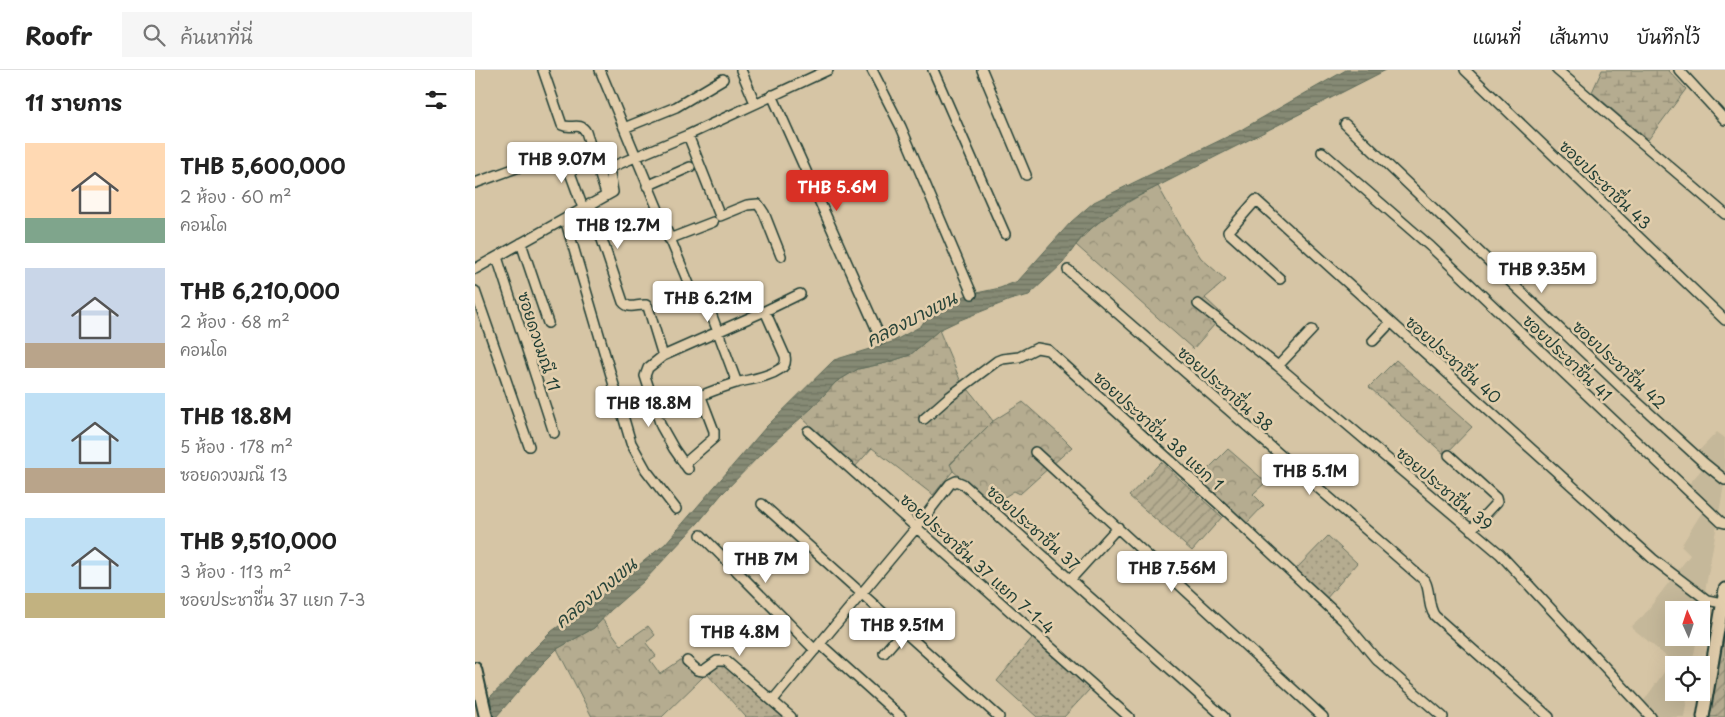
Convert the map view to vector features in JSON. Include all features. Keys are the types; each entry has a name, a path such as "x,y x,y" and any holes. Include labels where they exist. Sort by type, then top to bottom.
{"highway":[{"path":"475,669 486,717"}],"main road":[{"path":"1703,717 1725,588"}],"street":[{"path":"543,70 562,125 579,125 586,132 606,194"},
{"path":"601,70 669,239 694,295 708,308 737,383"},
{"path":"741,70 755,103"},
{"path":"475,269 606,194 613,192 609,168 688,135 828,70"},
{"path":"872,70 901,127 972,294"},
{"path":"933,70 1005,234"},
{"path":"982,70 1026,175"},
{"name":"ซอยประชาชื่น 43","path":"1465,70 1725,320"},
{"path":"1557,70 1725,214"},
{"path":"1679,70 1725,120"},
{"path":"624,128 676,107 723,79"},
{"path":"773,95 881,339"},
{"name":"ซอยประชาชื่น 42","path":"1345,124 1623,389 1725,480"},
{"path":"688,135 720,216 747,205 757,204 764,212 781,256"},
{"path":"562,151 587,206 623,302 626,306 630,307 642,304 648,307 663,356"},
{"name":"ซอยประชาชื่น 41","path":"1322,152 1431,247 1721,522 1725,523"},
{"path":"475,183 529,162"},
{"path":"647,186 691,167"},
{"name":"ซอยประชาชื่น 40","path":"1280,278 1228,232 1256,200 1653,560 1707,600 1723,603"},
{"path":"565,219 631,443 646,470 676,509"},
{"path":"669,239 713,222"},
{"path":"521,243 547,323"},
{"name":"ซอยดวงมณี 11","path":"497,257 554,433"},
{"name":"ซอยประชาชื่น 38","path":"1068,270 1425,581 1431,608 1435,616 1549,717"},
{"path":"475,290 529,446"},
{"path":"701,397 714,431 714,438 686,466 666,437 656,414 645,376 646,372 652,363 663,356 799,294"},
{"name":"ซอยประชาชื่น 39","path":"1198,304 1278,366 1500,554 1651,717"},
{"path":"656,414 737,383 756,379 784,366 785,356 765,311"},
{"path":"1373,341 1391,322"},
{"path":"1278,366 1311,330"},
{"name":"ซอยประชาชื่น 38 แยก 1","path":"924,419 949,397 997,361 1019,357 1037,348 1048,350 1222,507 1345,622 1376,659 1443,717"},
{"name":"ซอยประชาชื่น 37 แยก 7-1-4","path":"808,431 1129,717"},
{"path":"1035,452 1323,717"},
{"path":"1449,455 1496,498 1497,502 1494,507 1471,530"},
{"name":"ซอยประชาชื่น 37","path":"916,528 950,484 956,481 963,484 1224,717"},
{"path":"762,504 999,717"},
{"path":"1070,580 1118,527"},
{"path":"773,700 916,528"},
{"path":"701,535 818,647 901,717"},
{"path":"884,653 903,631"},
{"path":"687,661 697,670 703,672 717,661 726,660 791,717"}],"shaded area":[{"path":"1346,70 1386,70 1121,205 1084,234 1063,263 1029,295 1010,300 939,330 910,355 858,369 836,382 812,408 765,450 721,495 698,523 643,582 594,628 557,649 494,717 490,697 509,679 526,657 552,631 602,595 665,544 766,427 834,360 892,342 921,326 931,311 967,295 1000,288 1018,281 1071,222 1094,202 1239,131"},
{"path":"1717,432 1725,438 1725,479 1703,601 1665,601 1665,646 1696,646 1694,656 1666,656 1631,627 1643,616 1690,555 1681,546 1702,512 1688,485 1702,469 1693,457"},
{"path":"1665,671 1665,701 1687,701 1684,717 1650,717 1640,706"}],"green space":[{"path":"1602,70 1668,70 1686,89 1648,140 1592,92"},
{"path":"1158,186 1201,258 1226,280 1205,298 1223,315 1193,349 1076,245 1084,235 1104,218"},
{"path":"939,330 961,382 919,416 925,424 954,398 969,390 993,421 950,464 953,471 933,495 872,448 855,467 801,417 836,382 858,369 910,355"},
{"path":"1396,360 1472,427 1445,455 1369,387"},
{"path":"1023,402 1072,447 1020,494 1014,491 992,505 953,471 950,465 993,421"},
{"path":"1228,449 1266,482 1253,494 1264,505 1246,524 1197,480"},
{"path":"1161,462 1222,517 1192,551 1129,496"},
{"path":"1328,536 1357,563 1326,599 1295,570"},
{"path":"602,619 621,645 648,626 655,635 646,643 656,656 650,660 660,674 682,659 703,677 662,717 592,717 557,649 594,628"},
{"path":"1725,632 1725,717 1710,717"},
{"path":"1032,638 1090,689 1064,717 1037,717 997,681"},
{"path":"722,663 782,717 746,717 707,674"}],"water label":[{"name":"คลองบางเขน","path":"911,318"},
{"name":"คลองบางเขน","path":"595,592"}]}
